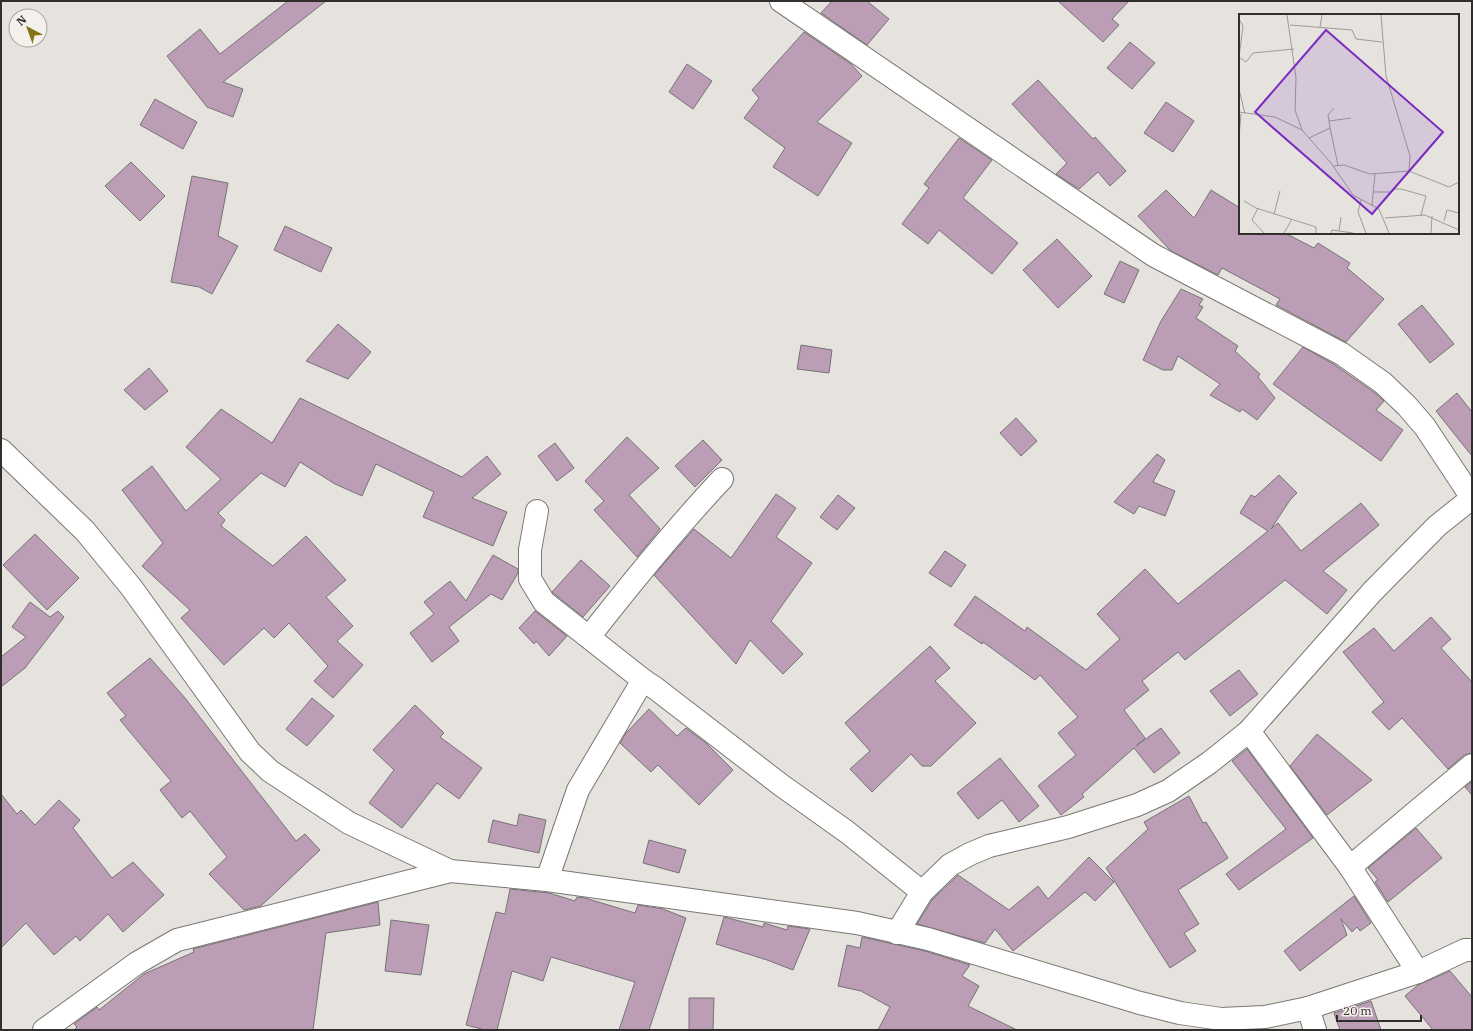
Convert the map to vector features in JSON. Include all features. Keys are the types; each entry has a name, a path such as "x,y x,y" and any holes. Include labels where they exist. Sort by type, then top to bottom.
{"street":[{"path":"782,1 1153,255 1342,354 1383,383 1407,406 1425,427 1472,498 1438,526 1372,592 1249,731 1209,763 1168,791 1136,805 1068,828 989,846 970,854 950,865 922,892 897,933"},
{"path":"1,450 85,531 130,587 250,752 270,771 349,823 450,871"},
{"path":"589,637 689,513 722,479"},
{"path":"537,511 530,550 530,579 544,602 643,680 781,785 847,832 922,892"},
{"path":"547,880 578,790 643,680"},
{"path":"1249,731 1350,867 1418,972"},
{"path":"1350,867 1472,765"},
{"path":"44,1030 136,963 177,940 450,871 547,880 857,923 928,939 1140,1003 1221,1019 1265,1017 1308,1008 1418,972 1465,950 1472,950"},
{"path":"1308,1008 1315,1030"}],"building":[{"path":"288,1 326,1 223,82 243,89 233,117 207,107 167,56 200,29 220,54"},
{"path":"832,1 867,1 889,19 867,45 821,13"},
{"path":"1058,1 1129,1 1112,19 1119,25 1103,42"},
{"path":"804,32 851,64 862,76 817,122 852,143 818,196 773,167 785,148 744,118 759,98 752,90"},
{"path":"1130,42 1155,63 1132,89 1107,68"},
{"path":"687,64 712,81 693,109 669,92"},
{"path":"1038,80 1093,139 1095,137 1126,171 1110,186 1098,172 1079,189 1056,174 1067,163 1012,104"},
{"path":"155,99 197,122 183,149 140,125"},
{"path":"1166,102 1194,121 1173,152 1144,133"},
{"path":"959,138 992,160 963,198 1018,243 992,274 939,230 928,244 902,224 929,188 924,184"},
{"path":"131,162 165,196 140,221 105,186"},
{"path":"192,176 228,183 218,236 238,246 212,294 199,287 171,282"},
{"path":"1166,190 1194,218 1211,190 1239,207 1239,234 1287,234 1314,248 1318,243 1350,263 1347,268 1384,299 1346,342 1276,305 1280,299 1222,268 1218,275 1171,251 1138,216"},
{"path":"285,226 332,248 321,272 274,250"},
{"path":"1057,239 1092,276 1058,308 1023,270"},
{"path":"1120,261 1139,270 1124,303 1104,294"},
{"path":"1181,289 1203,299 1199,305 1203,307 1196,318 1238,346 1235,351 1260,374 1258,377 1275,398 1257,420 1242,409 1240,412 1210,395 1220,384 1178,356 1172,370 1163,370 1143,360 1161,321"},
{"path":"1422,305 1454,344 1430,363 1398,324"},
{"path":"338,324 371,352 348,379 306,361"},
{"path":"801,345 832,350 829,373 797,369"},
{"path":"1303,347 1335,365 1384,401 1376,410 1403,430 1381,461 1273,384"},
{"path":"149,368 168,391 145,410 124,390"},
{"path":"1457,393 1472,412 1472,456 1436,411"},
{"path":"300,398 462,477 487,456 501,474 472,498 507,512 493,546 423,517 434,492 376,464 362,496 335,484 300,462 285,487 261,473 218,513 225,520 221,526 273,566 306,536 346,580 326,597 353,626 337,641 363,665 333,698 314,681 328,666 289,623 274,638 264,628 224,665 181,618 190,610 142,566 163,543 122,490 152,466 186,511 221,479 186,447 221,409 272,443"},
{"path":"1016,418 1037,441 1021,456 1000,433"},
{"path":"627,437 659,468 629,495 660,529 637,557 594,510 604,501 585,481"},
{"path":"703,440 722,460 695,487 675,466"},
{"path":"555,443 574,468 557,481 538,456"},
{"path":"1157,454 1165,460 1153,482 1175,491 1165,516 1139,506 1134,514 1114,502"},
{"path":"1279,475 1297,493 1290,500 1271,529 1278,523 1301,551 1361,503 1379,525 1323,571 1347,590 1327,614 1285,580 1185,660 1178,652 1142,681 1149,690 1124,710 1145,738 1136,746 1161,728 1180,753 1154,773 1134,748 1082,794 1084,797 1061,815 1038,786 1076,755 1058,733 1078,717 1040,675 1035,680 983,642 982,644 954,625 975,596 1025,631 1027,627 1086,670 1120,639 1097,614 1145,569 1178,604 1268,531 1240,513 1251,495 1255,497"},
{"path":"776,494 796,508 776,537 812,563 771,621 803,654 783,674 750,640 736,664 654,575 694,529 731,558"},
{"path":"838,495 855,508 837,530 820,517"},
{"path":"35,534 79,578 47,610 3,565"},
{"path":"945,551 966,565 951,587 929,573"},
{"path":"493,555 518,569 518,573 502,600 491,594 449,627 459,641 432,662 410,633 434,614 424,602 450,581 466,601"},
{"path":"581,560 610,586 583,617 552,592"},
{"path":"30,602 50,617 58,611 64,617 25,668 1,687 1,657 26,637 12,627"},
{"path":"535,611 567,636 549,656 536,641 534,644 519,628"},
{"path":"1431,617 1451,639 1441,648 1472,682 1472,753 1464,755 1448,769 1402,718 1389,730 1372,712 1384,702 1343,652 1374,628 1394,651"},
{"path":"930,646 950,668 935,681 976,723 931,766 922,766 911,754 872,792 850,769 870,751 845,723"},
{"path":"150,658 185,698 296,841 305,834 320,850 261,906 244,910 209,874 227,857 190,811 182,818 160,790 171,781 120,720 126,716 107,693"},
{"path":"1239,670 1258,694 1230,716 1210,691"},
{"path":"312,698 334,716 307,746 286,729"},
{"path":"415,705 444,733 440,737 482,768 459,799 437,783 402,828 369,803 394,770 373,750"},
{"path":"649,709 677,736 686,728 706,743 733,770 699,805 658,765 651,772 620,743 626,733"},
{"path":"1317,734 1372,780 1327,815 1290,766"},
{"path":"1247,749 1313,838 1239,890 1226,874 1286,829 1232,761"},
{"path":"1000,758 1039,806 1019,822 1002,800 978,819 957,793"},
{"path":"1472,781 1472,795 1465,787"},
{"path":"1,794 17,814 21,810 35,825 59,800 80,820 73,828 112,878 133,862 164,895 123,932 108,914 80,941 76,936 54,955 26,923 1,948"},
{"path":"1189,796 1203,823 1206,822 1228,858 1178,890 1199,924 1184,933 1196,951 1170,968 1106,868 1148,829 1144,822"},
{"path":"519,814 546,820 539,853 488,842 493,820 517,826"},
{"path":"1416,828 1442,858 1388,902 1375,882 1378,880 1368,868"},
{"path":"649,840 686,850 679,873 643,863"},
{"path":"1089,857 1114,882 1095,901 1085,892 1013,951 995,929 985,943 917,924 932,900 958,875 1009,910 1038,886 1048,899"},
{"path":"510,889 549,893 575,901 577,897 585,898 635,913 638,905 663,909 686,918 649,1030 619,1030 635,982 551,957 543,981 512,971 497,1030 485,1030 466,1025 496,912 505,914"},
{"path":"1354,896 1371,923 1360,931 1357,927 1352,932 1341,919 1347,935 1300,971 1284,951"},
{"path":"378,902 380,925 326,933 313,1030 74,1030 77,1027 74,1024 97,1007 99,1010 144,974 194,952 193,949"},
{"path":"724,917 763,927 764,923 787,930 788,926 810,929 793,970 716,944"},
{"path":"391,920 429,925 421,975 385,971"},
{"path":"862,937 925,951 970,965 962,976 979,986 968,1006 1017,1030 878,1030 890,1007 861,991 838,986 847,945 860,948"},
{"path":"1450,971 1472,997 1472,1030 1433,1030 1405,996 1418,985"},
{"path":"689,998 714,998 713,1030 689,1030"},
{"path":"1371,1001 1381,1030 1340,1030 1334,1013"}]}
